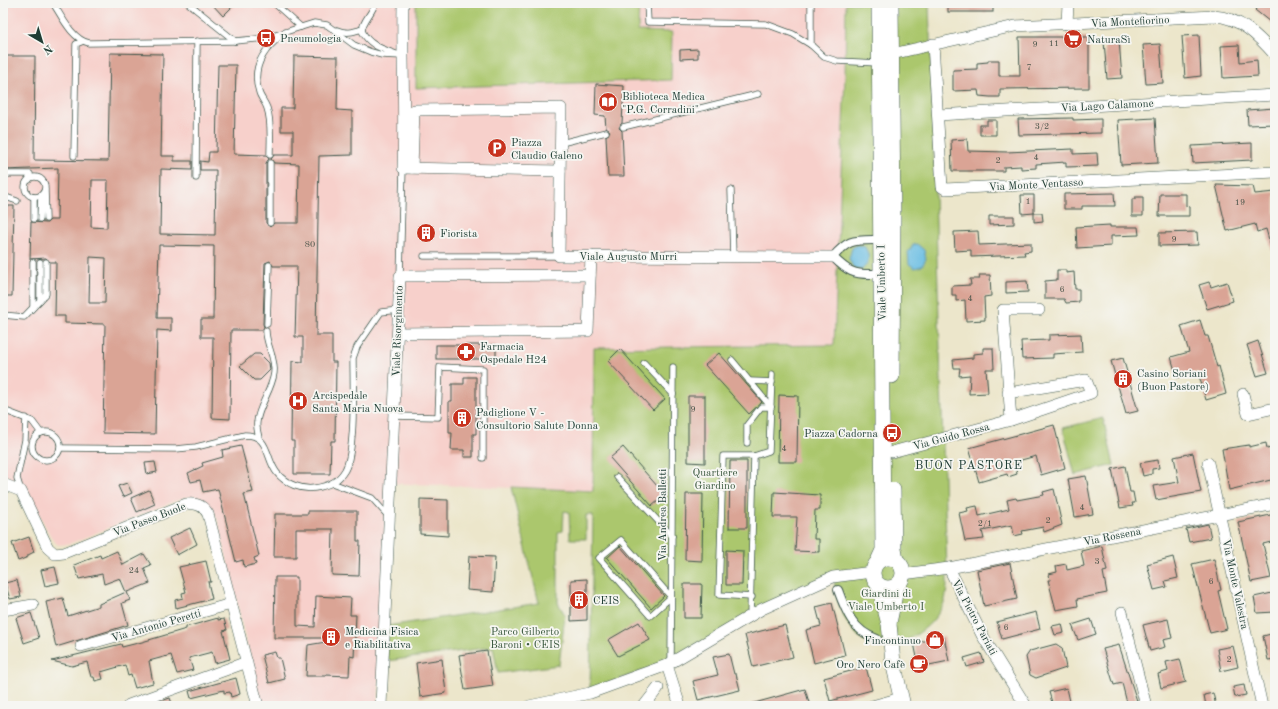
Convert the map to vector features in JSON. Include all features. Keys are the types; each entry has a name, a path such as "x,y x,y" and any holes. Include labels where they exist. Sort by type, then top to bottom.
{"main road":[{"name":"Viale Umberto I","path":"875,566 883,550 878,63 879,3"},
{"name":"Viale Umberto I","path":"891,3 892,452 894,549 896,560"},
{"path":"889,624 900,580 901,566 896,560 888,558 875,566 875,582 879,586 889,624 893,662 902,702"},
{"path":"879,586 889,589 900,580"}],"street":[{"name":"Viale Risorgimento","path":"403,3 402,56 409,117 408,168"},
{"path":"1067,24 1068,3"},
{"name":"Via Montefiorino","path":"892,54 1015,26 1223,16 1230,18 1243,26 1275,55"},
{"name":"Via Monte Ventasso","path":"933,44 942,187 945,189 1275,172"},
{"name":"Via Lago Calamone","path":"938,116 1275,95"},
{"path":"409,117 414,110 561,108 559,256"},
{"path":"408,168 560,171"},
{"path":"873,240 859,240 844,245 833,257 851,272 874,274"},
{"name":"Viale Augusto Murri","path":"559,256 833,257"},
{"path":"398,333 588,331 591,256"},
{"name":"Viale Augusto Murri","path":"400,276 590,275"},
{"name":"Viale Risorgimento","path":"381,706 400,276"},
{"path":"1010,420 1003,310 1039,310"},
{"name":"Via Guido Rossa","path":"892,452 1010,420 1091,393 1086,380 1008,393"},
{"path":"1243,394 1248,414 1275,408"},
{"name":"Via Monte Valestra","path":"1208,463 1262,706"},
{"path":"3,484 21,492"},
{"name":"Via Passo Buole","path":"21,492 48,548 56,554 64,553 186,504 201,506 208,514 258,706"},
{"name":"Via Rossena","path":"949,568 1275,504"},
{"path":"529,706 590,693 669,664 762,609 833,577 875,566"},
{"name":"Via Pietro Pariati","path":"900,580 949,568 982,636 1026,706"},
{"path":"838,590 848,617 866,635 877,638"},
{"name":"Via Antonio Peretti","path":"81,646 231,604"},
{"path":"3,610 33,605"},
{"path":"1122,612 1146,706"},
{"path":"129,705 247,662"},
{"path":"669,664 680,706"},
{"path":"644,706 658,688"},
{"path":"872,706 902,702"}],"lane":[{"path":"53,3 81,42"},
{"path":"188,3 235,41"},
{"path":"274,3 301,27"},
{"path":"351,42 349,39 354,32 362,29 373,12 375,3"},
{"path":"647,3 648,22 766,24 787,32 811,45 824,57 837,61 878,63"},
{"path":"811,3 811,45"},
{"path":"74,156 76,44 81,42 235,41 266,38 314,23 327,25 343,32 358,32 365,36 375,46 402,56"},
{"path":"327,25 356,46 382,55 402,56"},
{"path":"356,46 364,43 365,36 362,29"},
{"path":"270,155 268,109 259,92 255,76 260,58 273,42 286,32"},
{"path":"196,178 197,41"},
{"path":"622,127 758,94"},
{"path":"561,143 606,132"},
{"path":"270,163 270,222"},
{"name":"Viale Risorgimento","path":"400,276 408,168"},
{"path":"3,174 30,174 29,180 25,185 26,192 34,197 41,196"},
{"path":"29,180 35,178 41,179 45,188 40,219"},
{"path":"40,219 41,196 45,188"},
{"path":"731,190 733,256"},
{"path":"3,196 17,201"},
{"path":"34,197 40,219"},
{"name":"Viale Augusto Murri","path":"424,256 559,256"},
{"path":"33,262 33,307"},
{"path":"40,262 40,300"},
{"path":"3,315 24,317 46,294 46,262"},
{"path":"267,324 269,266"},
{"path":"60,448 176,449 245,435 253,435 259,438 266,447 271,464 286,481 296,486 308,489 332,483 346,470 351,448 353,358 357,347 381,312 398,310"},
{"path":"259,438 257,422 272,385 275,371 273,357 266,340 266,331"},
{"path":"732,360 771,407"},
{"path":"644,363 673,394"},
{"path":"394,416 438,417 440,367 484,369 483,458"},
{"name":"Via Andrea Balletti","path":"669,664 672,536 673,367"},
{"path":"752,597 719,595 723,456 754,456 769,451 772,374"},
{"path":"749,381 772,382"},
{"path":"747,443 746,425 761,407 771,407"},
{"path":"3,410 32,421 41,433"},
{"path":"21,492 17,478 25,440 26,418"},
{"path":"49,432 56,436 60,448 57,456 49,460 40,459 33,453 32,444 34,439 41,433 49,432"},
{"path":"750,616 752,597 754,456"},
{"path":"617,477 672,536"},
{"path":"332,483 372,498 389,517"},
{"path":"620,540 671,597 650,616 599,558 620,540"}],"shaded area":[{"name":"Arcispedale Santa Maria Nuova","path":"3,3 846,3 845,76 834,345 594,348 594,491 387,483 378,706 261,706 218,521 213,510 206,503 196,498 185,497 69,544 58,545 52,539 26,489 3,473"}],"green space":[{"path":"416,3 639,3 638,31 672,32 671,80 416,88"},
{"path":"846,3 929,3 947,571 947,589 945,598 942,607 936,616 919,633 908,640 885,646 873,645 863,640 856,634 845,619 836,593 833,575 667,662 590,690 593,515 586,515 586,539 570,539 569,512 564,511 563,531 558,532 558,603 565,615 559,665 498,673 493,647 387,661 388,626 539,603 511,487 593,491 594,348 834,345 845,76"},
{"path":"1103,418 1114,465 1075,475 1063,428"}],"water":[{"path":"917,244 924,250 926,259 922,266 915,268 909,264 908,252 913,245"},
{"path":"857,245 864,246 868,254 868,262 863,268 854,269 849,259 852,248"}],"building":[{"path":"211,3 236,3 223,16"},
{"path":"948,3 993,3 993,12 948,12"},
{"path":"1261,3 1271,3 1275,7 1275,26 1255,10"},
{"path":"1199,35 1201,76 1185,78 1182,36"},
{"path":"1019,37 1089,37 1089,88 1000,89 1000,97 979,96 978,90 953,91 953,70 977,69 977,63 988,62 988,60 999,60 999,76 1020,76"},
{"path":"1119,40 1122,78 1107,79 1104,41"},
{"path":"1160,44 1163,83 1146,84 1143,45"},
{"path":"1239,45 1240,62 1257,60 1258,76 1223,78 1221,46"},
{"path":"698,49 698,58 680,59 680,50"},
{"path":"110,53 163,54 161,156 174,156 174,161 192,161 192,170 161,169 160,234 215,235 216,170 200,170 200,161 208,162 209,152 216,152 218,65 236,65 234,154 266,155 269,159 266,163 266,223 270,227 274,223 298,223 299,164 274,163 271,159 274,155 293,155 293,131 281,131 281,108 293,108 294,56 338,57 337,110 352,111 352,155 319,156 316,335 332,335 332,362 336,362 335,441 331,441 330,474 294,474 294,441 291,441 292,361 303,362 303,337 295,337 297,266 273,266 270,261 265,263 264,327 262,330 231,330 230,419 212,418 213,337 201,337 201,319 213,319 214,246 159,245 157,318 171,318 171,331 157,330 155,434 103,433 105,324 65,323 65,316 55,316 56,262 50,262 46,258 30,259 31,222 47,223 50,220 57,220 58,168 3,170 3,56 35,56 34,160 108,161","holes":["92,180 108,180 107,228 91,227","90,257 106,258 105,303 89,303"]},
{"path":"596,84 624,86 622,123 619,128 622,131 624,176 608,176 606,136 610,131 606,128 605,116 595,115"},
{"path":"1275,108 1275,124 1248,125 1247,110"},
{"path":"1073,118 1073,120 1101,119 1101,133 1019,135 1018,119"},
{"path":"1155,118 1158,163 1121,165 1118,120"},
{"path":"987,120 996,120 996,135 980,135 980,125 987,125"},
{"path":"967,139 968,151 1007,152 1073,149 1073,154 1097,153 1098,166 1066,167 1066,162 1036,164 1036,168 1021,169 1021,166 1004,167 1004,171 952,171 951,140"},
{"path":"1252,143 1252,160 1193,163 1192,146"},
{"path":"1216,185 1253,186 1255,194 1275,192 1275,251 1272,251 1266,229 1257,232 1255,224 1227,231"},
{"path":"1114,193 1115,206 1082,206 1082,209 1064,209 1064,194"},
{"path":"1160,194 1186,194 1186,206 1189,207 1189,216 1159,216"},
{"path":"1021,195 1034,195 1034,213 1022,214"},
{"path":"1135,197 1143,197 1143,216 1132,216 1132,199 1135,199"},
{"path":"3,206 14,206 12,296 3,296"},
{"path":"1034,213 1042,213 1043,221 1034,222"},
{"path":"989,216 1014,216 1014,224 989,225"},
{"path":"1110,225 1110,227 1138,227 1139,235 1111,236 1111,246 1077,248 1076,227"},
{"path":"978,231 979,245 1031,243 1031,251 1024,252 1025,255 971,257 971,250 955,251 954,232"},
{"path":"1197,232 1198,245 1159,246 1159,233"},
{"path":"1057,270 1066,270 1066,273 1074,272 1075,289 1079,289 1079,302 1066,303 1064,299 1045,299 1045,281 1057,280"},
{"path":"979,275 990,275 991,296 984,297 985,320 966,321 965,300 956,301 956,295 952,295 952,286 971,285 970,279 980,279"},
{"path":"1027,281 1028,292 1006,293 1006,282"},
{"path":"1209,282 1211,287 1227,282 1233,301 1207,309 1199,285"},
{"path":"1200,320 1205,336 1208,336 1217,367 1219,366 1226,394 1206,400 1198,372 1177,378 1171,357 1189,352 1181,326"},
{"path":"1081,334 1082,352 1053,354 1053,358 1022,359 1021,341 1049,340 1049,335"},
{"path":"1258,341 1268,373 1257,376 1247,345"},
{"name":"Farmacia Ospedale H24","path":"436,345 496,345 496,359 436,359"},
{"path":"983,348 993,348 994,369 986,369 988,393 969,394 970,375 959,376 960,368 954,368 953,360 973,358 973,354 983,353"},
{"path":"620,349 665,399 653,410 608,361"},
{"path":"719,353 762,402 749,414 705,365"},
{"path":"254,354 260,354 269,363 270,370 260,380 254,380 240,366"},
{"name":"Casino Soriani (Buon Pastore)","path":"1123,358 1138,411 1126,414 1111,361"},
{"name":"Padiglione V - Consultorio Salute Donna","path":"464,377 476,377 476,434 473,434 473,457 464,457 464,450 451,450 452,433 449,433 449,401 452,401 452,384 464,384"},
{"path":"779,395 798,396 797,462 778,462"},
{"path":"688,396 705,396 705,463 688,462"},
{"path":"1054,425 1065,468 1041,475 1036,456 1014,462 1017,474 1008,477 1007,474 979,482 969,448"},
{"path":"1266,443 1267,449 1275,447 1275,479 1229,490 1222,449 1249,445 1249,447"},
{"path":"241,446 253,492 244,494 259,556 254,558 256,564 244,567 243,560 236,562 218,489 203,492 200,480 191,482 188,473 203,466 202,463 223,457 222,450"},
{"path":"623,447 665,495 652,506 610,458"},
{"path":"1193,453 1201,492 1156,500 1153,486 1179,482 1174,457"},
{"path":"1158,460 1159,468 1152,469 1152,474 1143,476 1140,463"},
{"path":"730,461 747,461 747,528 729,528"},
{"path":"155,462 157,472 147,474 145,463"},
{"path":"1125,466 1130,492 1133,492 1135,503 1132,503 1133,506 1120,508 1112,469"},
{"path":"1086,476 1093,514 1075,517 1068,479"},
{"path":"127,483 132,493 123,497 118,486"},
{"path":"1054,489 1062,525 1044,532 1043,527 1022,531 1023,534 1014,536 1012,525 982,531 984,539 965,541 959,513 968,511 967,508 977,506 979,516 1009,509 1007,500 1016,498 1017,500 1044,495 1043,492"},
{"path":"149,490 155,504 137,512 131,498"},
{"path":"774,492 820,495 820,510 815,510 814,539 819,539 819,552 795,551 797,517 773,517"},
{"path":"686,494 703,494 702,561 685,560"},
{"path":"420,499 448,500 448,536 420,534"},
{"path":"308,511 357,511 357,541 360,541 359,576 332,575 333,529 296,529 296,557 274,557 275,514 308,514"},
{"path":"1275,514 1275,541 1263,544 1271,578 1251,582 1238,522"},
{"path":"1208,524 1211,538 1189,542 1186,529"},
{"path":"190,528 197,544 177,555 169,538"},
{"path":"29,537 34,552 28,555 28,557 18,561 12,543"},
{"path":"620,546 664,596 651,608 607,558"},
{"path":"1102,546 1107,571 1103,572 1107,593 1077,599 1078,606 1056,610 1048,580 1050,580 1049,574 1057,572 1056,566 1066,564 1067,570 1084,566 1081,551"},
{"path":"726,550 743,551 742,585 726,585"},
{"path":"117,551 123,565 144,554 151,565 144,568 150,583 127,592 130,600 122,603 128,625 56,647 46,602 63,598 68,616 99,606 99,604 126,592 120,578 104,584 102,574 79,579 74,565 100,555 101,558"},
{"path":"469,556 495,557 493,592 467,590"},
{"path":"1173,557 1178,578 1165,581 1167,587 1154,590 1147,564"},
{"path":"1214,559 1221,590 1218,591 1227,629 1210,633 1192,564"},
{"path":"206,561 211,582 208,582 212,599 176,608 175,600 183,598 182,593 186,592 179,567"},
{"path":"1010,563 1017,599 984,606 977,570"},
{"path":"55,567 59,583 45,586 41,570"},
{"path":"275,577 297,577 297,626 315,627 316,596 351,598 350,615 356,615 354,657 350,656 349,676 306,676 308,645 326,642 325,638 274,638"},
{"name":"CEIS","path":"587,579 587,620 571,621 571,580"},
{"path":"17,580 21,597 10,599 5,583"},
{"path":"684,584 702,584 701,618 684,618"},
{"path":"1272,593 1275,612 1257,613 1254,597"},
{"path":"832,603 845,655 814,663 806,630 821,626 816,607"},
{"path":"1036,612 1040,629 1002,639 997,622"},
{"path":"31,613 39,638 24,643 16,618"},
{"path":"218,618 218,620 224,619 227,630 223,631 230,659 215,663 212,652 189,658 193,670 177,674 171,655 149,661 153,683 135,688 131,675 128,676 125,665 101,672 103,679 95,681 94,677 91,677 87,662 72,666 52,661 121,644 122,647 142,642"},
{"path":"1091,619 1096,634 1078,640 1072,625"},
{"path":"1168,619 1172,638 1163,640 1165,647 1150,651 1143,625"},
{"path":"639,622 650,640 618,656 608,640"},
{"path":"1062,624 1064,633 1055,635 1052,626"},
{"path":"785,625 793,657 753,667 745,635"},
{"path":"1275,633 1275,659 1268,660 1263,636"},
{"path":"944,637 949,661 919,667 914,643"},
{"path":"1056,644 1062,648 1066,668 1036,678 1030,675 1026,657 1030,651"},
{"path":"1119,645 1137,701 1127,703 1122,683 1114,685 1103,649"},
{"path":"1233,646 1238,667 1221,671 1217,649"},
{"path":"487,651 493,686 465,690 459,655"},
{"path":"275,652 277,658 280,658 285,679 269,683 262,655"},
{"path":"981,653 984,662 967,667 964,658"},
{"path":"729,654 740,690 698,700 693,681 718,675 713,657"},
{"path":"442,659 446,693 420,697 416,663"},
{"path":"1180,659 1186,682 1161,688 1158,674 1168,671 1166,662"},
{"path":"866,667 872,690 830,701 824,678"},
{"path":"236,678 240,694 231,697 230,692 224,693 224,690 191,698 189,691"},
{"path":"1244,685 1246,695 1235,697 1233,687"},
{"path":"1067,688 1071,706 1053,706 1049,692"},
{"path":"805,689 810,706 752,706 751,704"},
{"path":"1213,693 1216,706 1206,706 1204,695"},
{"path":"170,698 173,706 147,706"}],"place":[{"name":"Pneumologia","path":"266,38"},
{"name":"NaturaSì","path":"1073,39"},
{"name":"Biblioteca Medica \"P.G. Corradini\"","path":"608,102"},
{"name":"Piazza Claudio Galeno","path":"497,148"},
{"name":"Fiorista","path":"426,233"},
{"name":"Farmacia Ospedale H24","path":"466,352"},
{"name":"Casino Soriani (Buon Pastore)","path":"1123,379"},
{"name":"Arcispedale Santa Maria Nuova","path":"298,401"},
{"name":"Padiglione V - Consultorio Salute Donna","path":"462,418"},
{"name":"Piazza Cadorna","path":"892,433"},
{"name":"CEIS","path":"579,600"},
{"name":"Medicina Fisica e Riabilitativa","path":"331,637"},
{"name":"Fincontinuo","path":"935,640"},
{"name":"Oro Nero Cafè","path":"919,664"}],"district":[{"name":"BUON PASTORE","path":"969,465"}],"park label":[{"name":"Quartiere Giardino","path":"715,478"},
{"name":"Giardini di Viale Umberto I","path":"886,599"},
{"name":"Parco Gilberto Baroni • CEIS","path":"525,637"}]}
